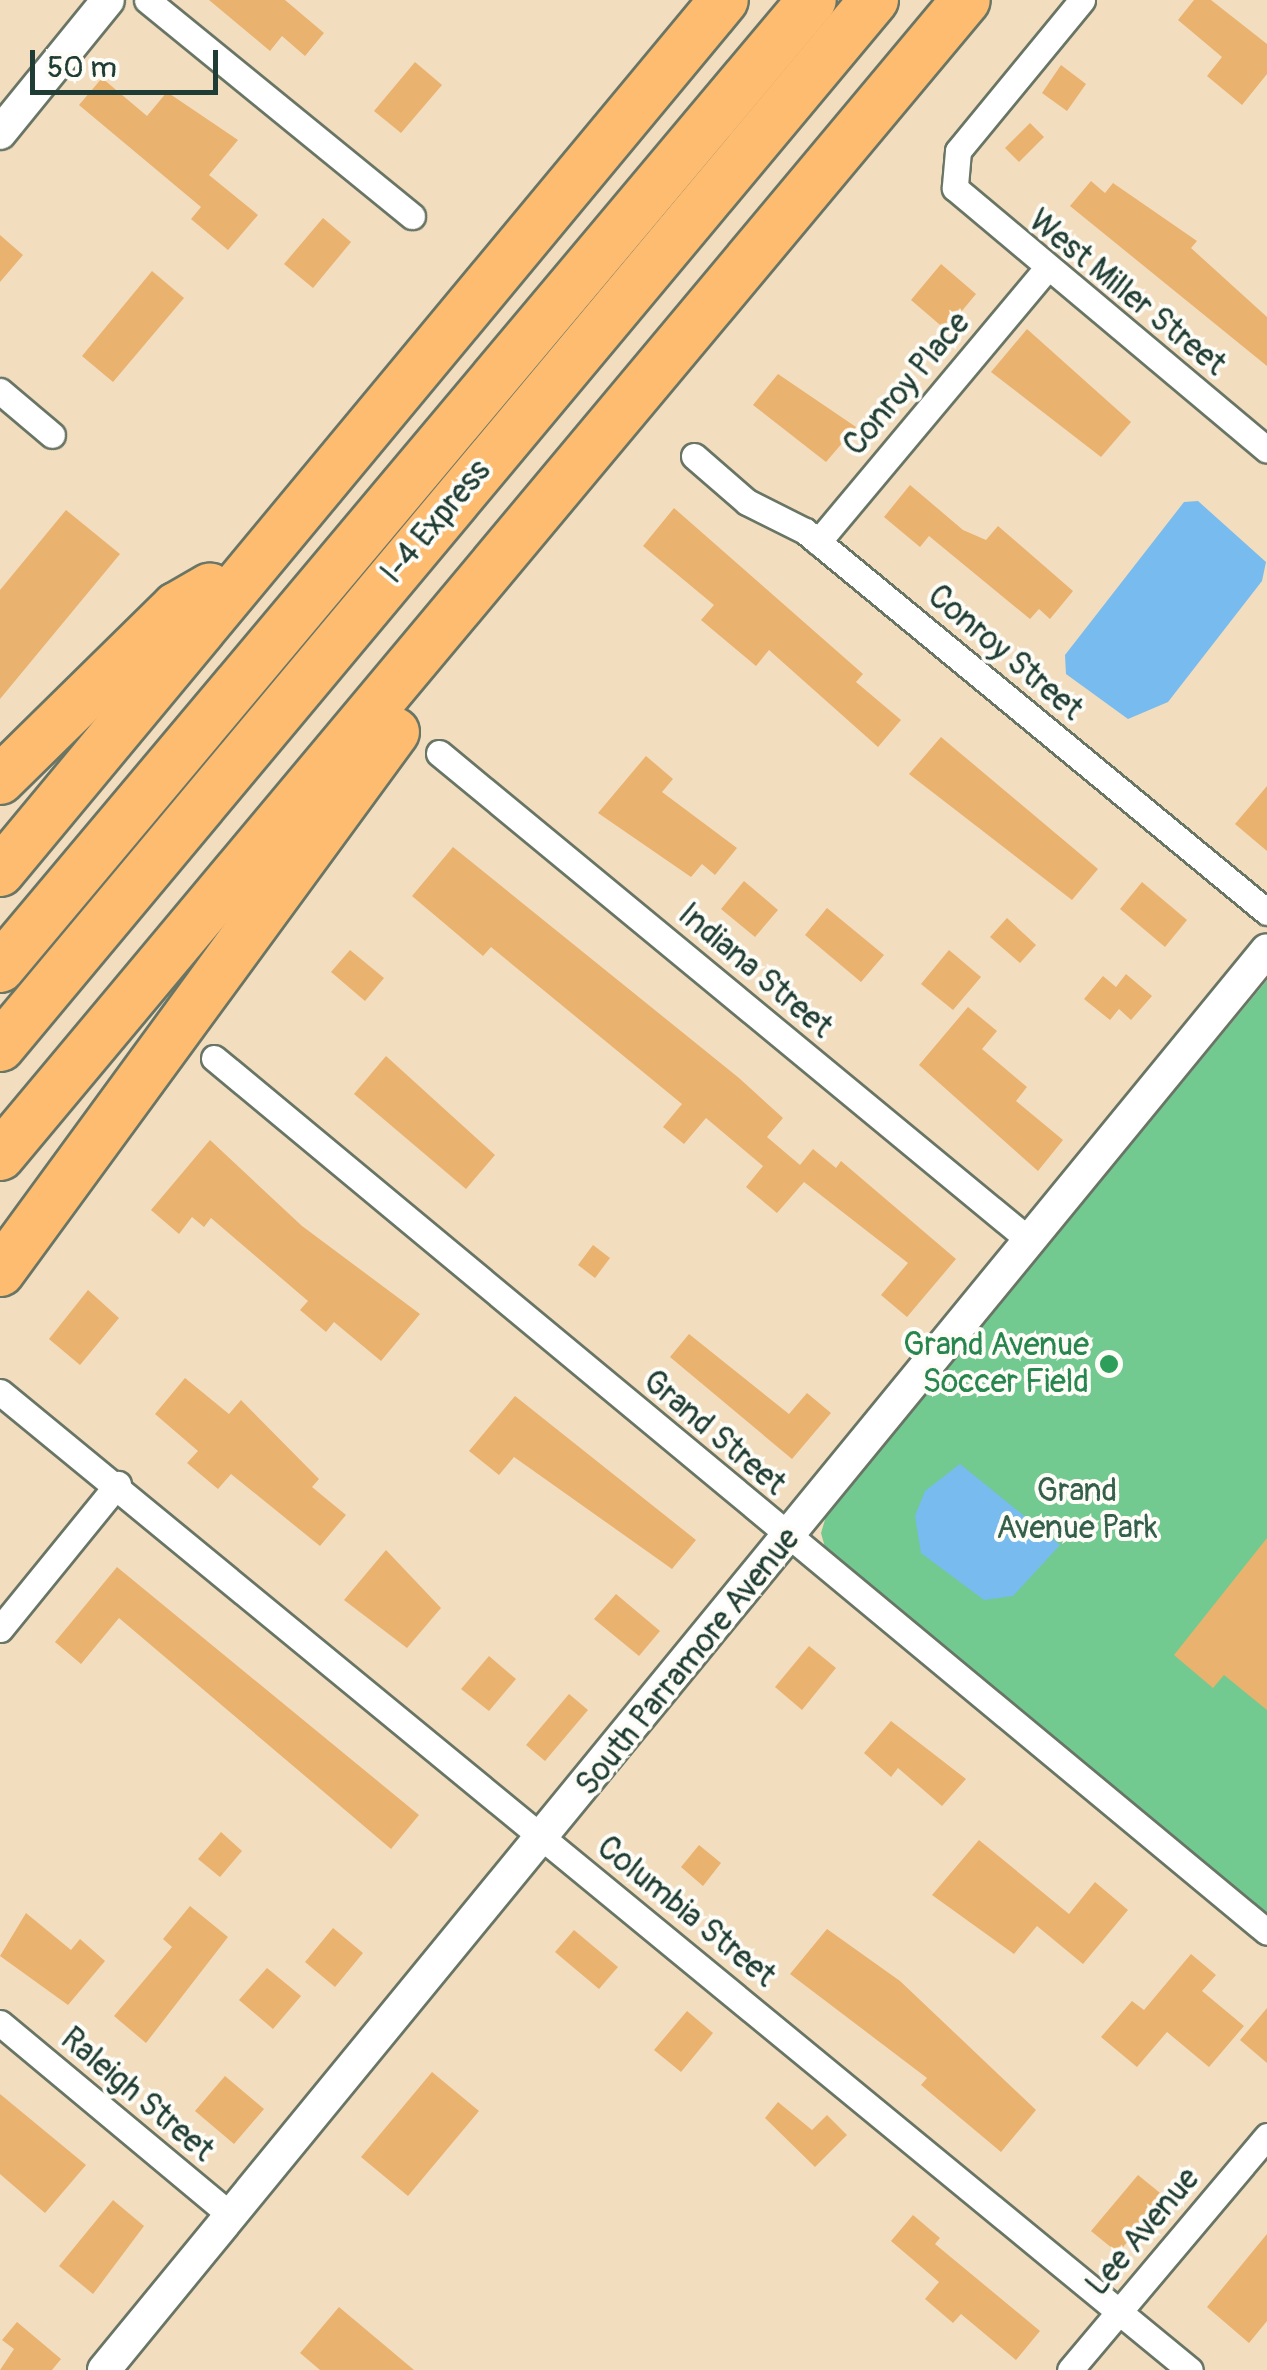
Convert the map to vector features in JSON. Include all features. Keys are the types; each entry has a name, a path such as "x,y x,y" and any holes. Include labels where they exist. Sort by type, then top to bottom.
{"highway":[{"path":"0,872 252,562 724,0"},
{"name":"I-4 Express","path":"0,968 105,834 812,0"},
{"name":"I-4 Express","path":"0,1047 874,0"},
{"path":"0,1156 715,306 966,0"},
{"path":"0,1272 715,306"},
{"path":"0,780 176,607 252,562"},
{"path":"0,940 105,834"}],"street":[{"path":"0,134 108,0"},
{"path":"147,0 412,216"},
{"name":"West Miller Street","path":"1082,0 958,151 953,180 967,204 1267,450"},
{"name":"Conroy Place","path":"818,542 1046,268"},
{"path":"0,391 52,436"},
{"name":"Conroy Street","path":"694,456 747,502 818,542 1267,912"},
{"name":"Indiana Street","path":"438,753 1029,1240"},
{"name":"South Parramore Avenue","path":"104,2370 544,1838 1267,950"},
{"name":"Grand Street","path":"214,1058 1267,1932"},
{"name":"Columbia Street","path":"0,1392 118,1484 1190,2370"},
{"path":"0,1629 118,1484"},
{"name":"Raleigh Street","path":"0,2023 232,2216"},
{"name":"Lee Avenue","path":"1070,2370 1267,2136"}],"green space":[{"name":"Grand Avenue Park","path":"1267,980 1267,1916 826,1551 821,1533 827,1513"}],"water":[{"path":"1198,501 1266,562 1262,581 1168,702 1128,719 1066,674 1065,655 1184,502"},
{"path":"960,1464 1060,1545 1013,1596 984,1600 921,1553 915,1516 925,1491"}],"building":[{"path":"209,0 285,0 324,33 305,56 282,36 270,51"},
{"path":"1194,0 1211,0 1267,44 1267,74 1242,105 1207,76 1222,57 1178,20"},
{"path":"415,62 442,85 401,133 374,111"},
{"path":"1061,65 1086,84 1067,111 1042,93"},
{"path":"102,78 147,116 167,92 238,140 209,175 258,215 228,250 191,219 201,207 79,105"},
{"path":"1030,123 1044,137 1019,162 1005,148"},
{"path":"1091,181 1105,193 1113,183 1197,241 1191,248 1267,317 1267,366 1070,206"},
{"path":"323,218 351,242 313,288 284,264"},
{"path":"0,235 23,255 0,282"},
{"path":"941,264 976,294 946,330 911,300"},
{"path":"152,271 184,298 113,382 82,356"},
{"path":"1027,329 1131,422 1101,457 991,372"},
{"path":"778,374 856,427 826,462 753,405"},
{"path":"910,485 963,530 986,540 998,526 1073,591 1050,619 1039,609 1030,619 929,536 920,547 884,517"},
{"path":"674,508 863,674 856,682 901,720 878,747 769,650 756,666 701,620 714,605 643,546"},
{"path":"66,510 120,554 0,699 0,590"},
{"path":"941,737 1098,869 1072,900 909,774"},
{"path":"646,756 673,779 662,792 737,848 715,875 702,864 691,877 598,813"},
{"path":"1267,786 1267,851 1235,824"},
{"path":"453,847 783,1118 767,1137 800,1165 813,1149 836,1168 841,1161 956,1259 907,1317 881,1295 908,1263 804,1182 777,1213 746,1187 763,1166 706,1118 684,1144 663,1127 682,1104 491,947 483,956 412,896"},
{"path":"744,881 778,910 755,937 721,909"},
{"path":"1142,882 1187,920 1165,947 1120,909"},
{"path":"827,908 884,955 861,982 805,935"},
{"path":"1007,918 1036,945 1020,963 990,937"},
{"path":"350,950 384,978 365,1001 331,972"},
{"path":"949,950 981,977 953,1010 921,984"},
{"path":"1126,974 1152,996 1131,1020 1119,1009 1110,1020 1084,999 1103,976 1116,987"},
{"path":"968,1007 997,1031 982,1049 1027,1087 1016,1101 1063,1140 1038,1171 919,1065"},
{"path":"386,1056 495,1155 466,1189 354,1094"},
{"path":"210,1140 302,1226 420,1314 381,1361 334,1322 326,1332 300,1310 308,1301 211,1218 204,1227 192,1217 179,1234 151,1210"},
{"path":"593,1245 610,1258 595,1278 578,1265"},
{"path":"88,1290 119,1318 80,1365 49,1339"},
{"path":"689,1334 789,1414 807,1393 831,1413 792,1459 670,1357"},
{"path":"185,1378 229,1414 241,1400 319,1479 312,1487 346,1515 320,1546 231,1474 218,1489 187,1463 198,1451 155,1414"},
{"path":"515,1396 696,1540 672,1569 514,1457 499,1475 469,1451"},
{"path":"1267,1538 1267,1710 1224,1675 1213,1688 1174,1655"},
{"path":"386,1550 441,1608 407,1648 344,1600"},
{"path":"117,1567 419,1815 391,1849 119,1618 81,1664 55,1642"},
{"path":"616,1594 660,1631 639,1656 594,1619"},
{"path":"809,1646 836,1668 802,1710 775,1687"},
{"path":"489,1656 516,1679 489,1711 461,1689"},
{"path":"569,1694 588,1710 545,1761 526,1745"},
{"path":"891,1721 966,1779 942,1806 898,1768 891,1777 864,1753"},
{"path":"221,1832 242,1851 220,1877 198,1859"},
{"path":"979,1840 1069,1914 1095,1882 1128,1910 1083,1964 1037,1926 1014,1954 932,1895"},
{"path":"699,1845 721,1863 703,1886 681,1867"},
{"path":"190,1906 228,1937 146,2043 114,2016 172,1947 163,1939"},
{"path":"26,1913 71,1950 80,1939 105,1961 68,2005 0,1956"},
{"path":"333,1928 363,1953 335,1987 305,1962"},
{"path":"827,1929 900,1981 1036,2110 1001,2152 921,2085 927,2078 790,1974"},
{"path":"574,1930 618,1967 599,1989 555,1952"},
{"path":"1191,1954 1216,1975 1202,1991 1244,2026 1209,2067 1167,2032 1137,2067 1101,2037 1132,2001 1144,2010"},
{"path":"267,1968 301,1996 273,2029 239,2000"},
{"path":"1267,2008 1267,2063 1240,2040"},
{"path":"687,2011 713,2033 681,2072 654,2050"},
{"path":"432,2072 479,2111 408,2196 361,2157"},
{"path":"225,2076 264,2109 234,2144 195,2111"},
{"path":"0,2094 86,2165 45,2213 0,2174"},
{"path":"778,2102 812,2130 827,2115 847,2135 815,2167 765,2118"},
{"path":"1138,2175 1165,2197 1118,2253 1091,2231"},
{"path":"113,2200 144,2226 93,2294 59,2266"},
{"path":"913,2215 940,2238 935,2244 1040,2331 1016,2360 961,2314 953,2323 925,2299 939,2282 891,2241"},
{"path":"1267,2234 1267,2321 1249,2343 1207,2307"},
{"path":"339,2307 414,2370 320,2370 300,2353"},
{"path":"17,2322 61,2359 52,2370 0,2370 14,2349 2,2340"}],"place":[{"name":"Grand Avenue Soccer Field","path":"1109,1364"}]}
